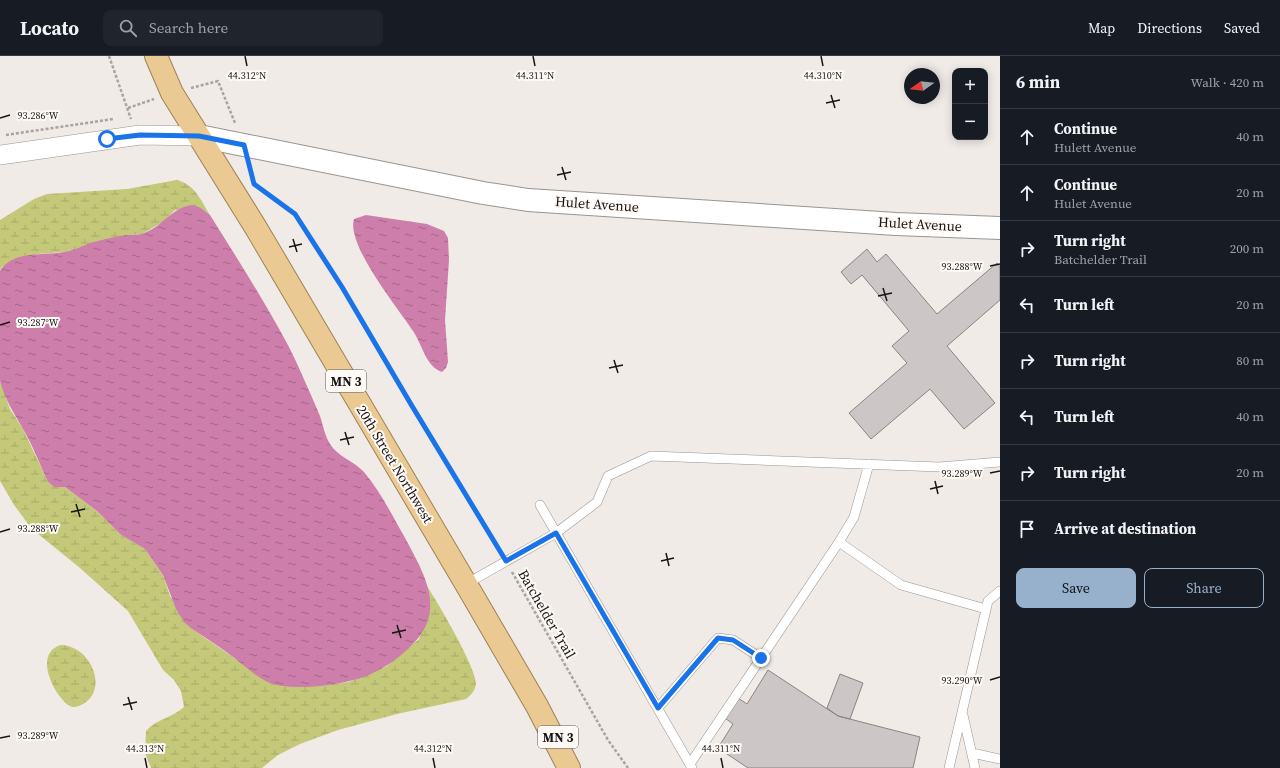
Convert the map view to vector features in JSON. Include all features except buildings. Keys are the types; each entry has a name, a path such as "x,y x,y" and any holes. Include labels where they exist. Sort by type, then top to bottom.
{"highway":[{"name":"20th Street Northwest","path":"156,56 172,93 256,228 466,584 537,706 569,768"},
{"name":"20th Street Northwest","path":"537,706 579,768"}],"street":[{"path":"0,155 140,135 199,136"},
{"name":"Hulet Avenue","path":"199,136 483,193 528,200 896,224 1000,228"}],"lane":[{"path":"466,584 556,533 597,502 608,476 650,456 939,467 1000,462"},
{"path":"540,505 691,766 854,517 869,464"},
{"path":"839,542 901,585 986,609"},
{"path":"949,768 988,601 1000,592"},
{"path":"658,708 718,638 733,640 761,658"},
{"path":"962,712 975,768"},
{"path":"972,753 1000,759"}],"path":[{"path":"109,56 130,117 122,118"},
{"name":"Batchelder Trail","path":"128,108 172,93 218,81 244,145 254,184 295,214 342,287 506,561 608,740 628,768"},
{"path":"0,136 114,119"}],"green space":[{"path":"177,180 193,189 210,215 201,208 175,210 163,222 142,234 121,236 64,252 37,254 2,267 0,271 0,220 34,199 47,194 127,189"},
{"path":"0,381 10,409 23,429 48,482 54,487 65,487 97,511 121,535 145,549 163,575 170,596 192,629 269,682 287,686 324,685 349,682 387,666 419,639 429,598 427,586 456,635 470,664 476,684 475,689 466,699 397,714 338,730 300,744 278,755 262,768 151,768 145,753 146,731 154,724 184,707 181,691 174,680 163,670 128,611 80,568 32,529 14,505 0,481"},
{"path":"61,645 73,648 82,654 90,663 94,673 96,684 93,694 86,702 75,707 69,706 56,691 48,669 47,659 52,650"}],"water":[{"path":"193,205 201,208 210,215 251,280 289,347 320,416 325,434 330,444 337,452 360,468 375,487 386,503 404,536 424,577 429,591 430,605 429,618 423,632 412,645 394,661 363,677 322,686 280,686 270,683 255,674 192,629 184,622 176,609 163,575 145,549 121,535 97,511 65,487 54,487 48,482 30,442 4,394 0,381 0,271 6,264 20,257 29,255 64,252 101,240 123,235 141,234 151,230 179,209 185,206"},
{"path":"366,215 427,224 444,231 448,238 449,260 445,320 448,362 446,368 442,372 428,360 413,331 365,260 354,230 354,219"}],"route":[{"path":"107,139 140,135 199,136 244,145 254,184 295,214 342,287 506,561 556,533 658,708 718,638 733,640 761,658"}]}
